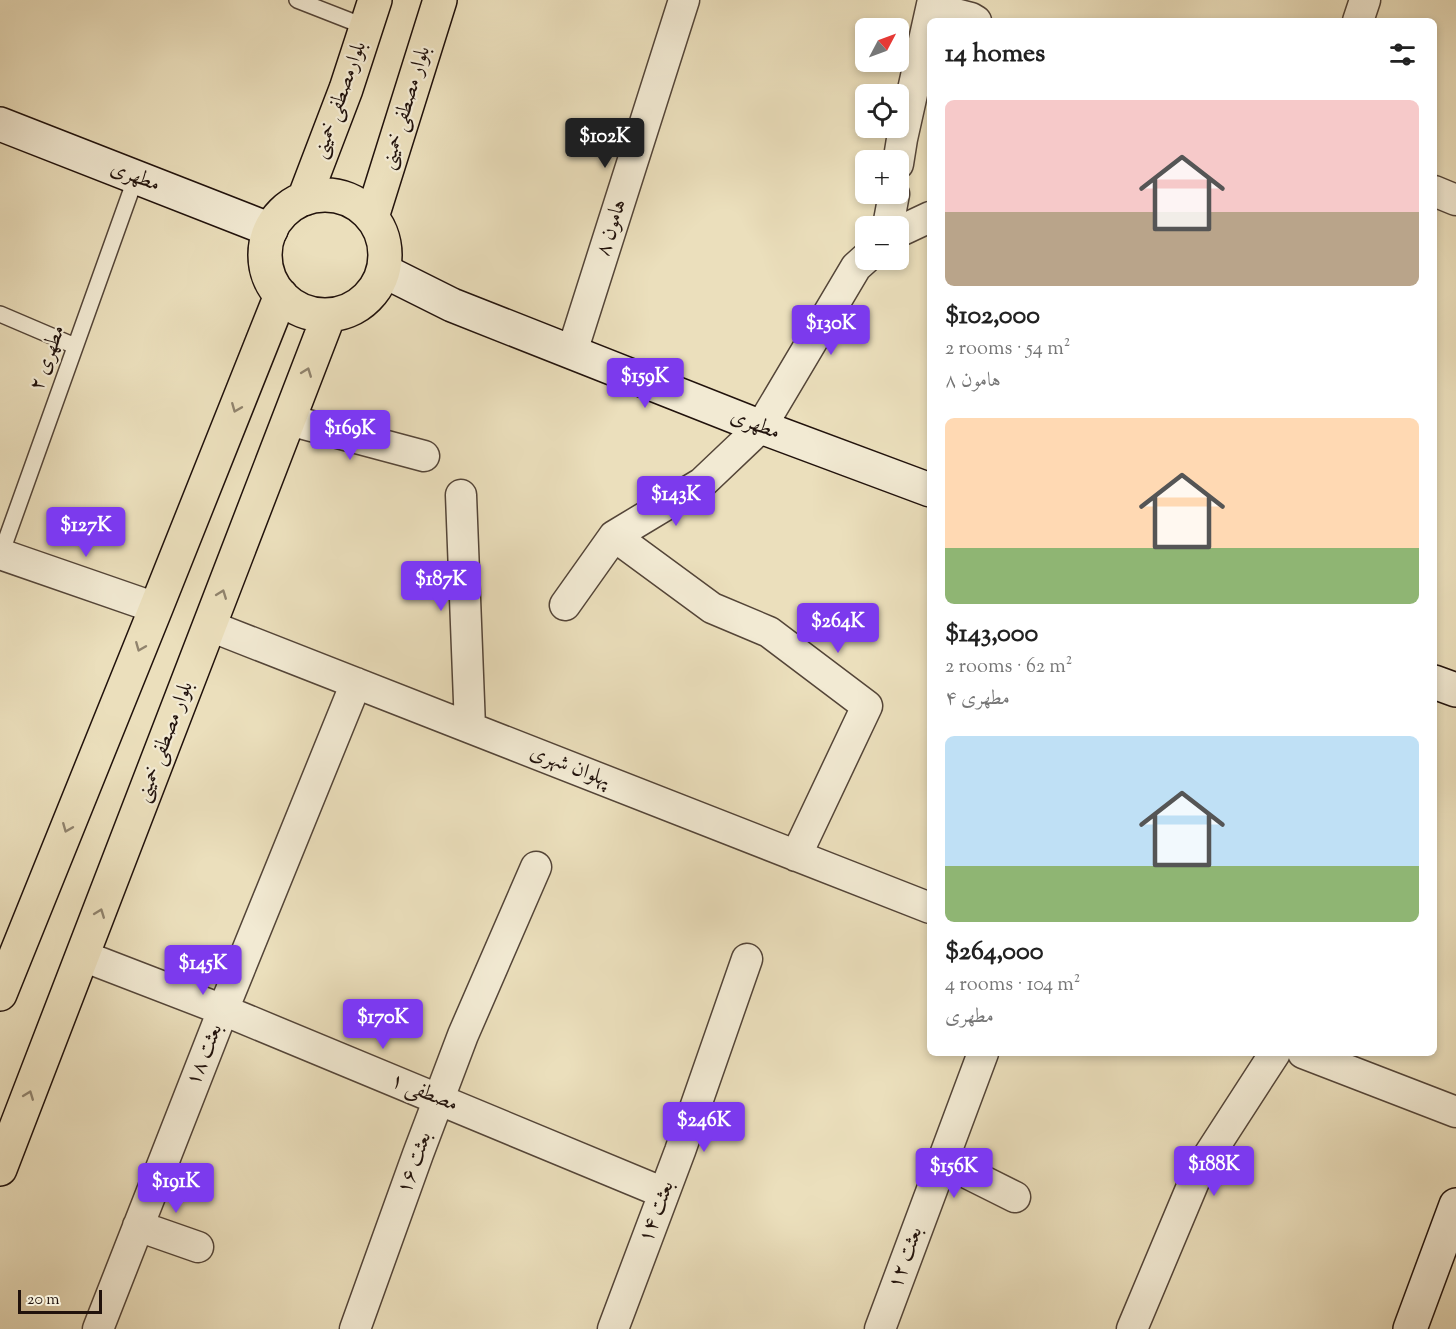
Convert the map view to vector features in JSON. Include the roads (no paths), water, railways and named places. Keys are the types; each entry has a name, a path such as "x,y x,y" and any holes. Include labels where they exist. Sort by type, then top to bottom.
{"main road":[{"name":"بلوار مصطفی خمینی","path":"372,217 440,0"},
{"name":"بلوارمصطفی خمینی","path":"304,199 346,89 370,14"},
{"path":"322,195 341,197 358,205 372,217 381,233 386,252 384,271 376,288 364,302 347,311 329,315 311,314 294,307 281,295 271,280 266,264 266,246 279,216 290,206 304,199 322,195"},
{"path":"0,994 281,295"},
{"name":"بلوار مصطفی خمینی","path":"0,1169 329,315"}],"street":[{"name":"هامون ۸","path":"572,352 684,0"},
{"path":"1359,18 1365,0"},
{"path":"932,4 971,18"},
{"path":"901,150 927,27"},
{"name":"مطهری","path":"0,124 271,230"},
{"path":"1437,192 1456,200"},
{"path":"909,227 927,218"},
{"path":"565,605 614,536 702,483 761,427 855,269"},
{"name":"مطهری","path":"384,271 452,305 761,427 927,489"},
{"path":"289,420 424,456"},
{"path":"461,495 470,727"},
{"path":"614,536 712,608 769,632 867,706 796,856"},
{"path":"0,554 156,608"},
{"name":"پهلوان شهری","path":"210,626 927,907"},
{"name":"بعثت ۱۸","path":"98,1329 223,1010 356,683"},
{"path":"1437,683 1456,690"},
{"name":"بعثت ۱۶","path":"355,1329 463,1035 536,867"},
{"name":"مصطفی ۱","path":"83,956 223,1010 664,1193"},
{"name":"بعثت ۱۴","path":"613,1329 747,959"},
{"name":"بعثت ۱۲","path":"880,1329 982,1056"},
{"path":"1132,1329 1198,1172 1273,1056"},
{"path":"1311,1056 1456,1112"},
{"path":"943,1161 1015,1197"},
{"path":"1410,1329 1456,1204"},
{"path":"138,1226 198,1247"}],"lane":[{"path":"297,0 370,14"},
{"name":"مطهری ۲","path":"0,554 136,177"},
{"path":"0,314 75,346"}]}
